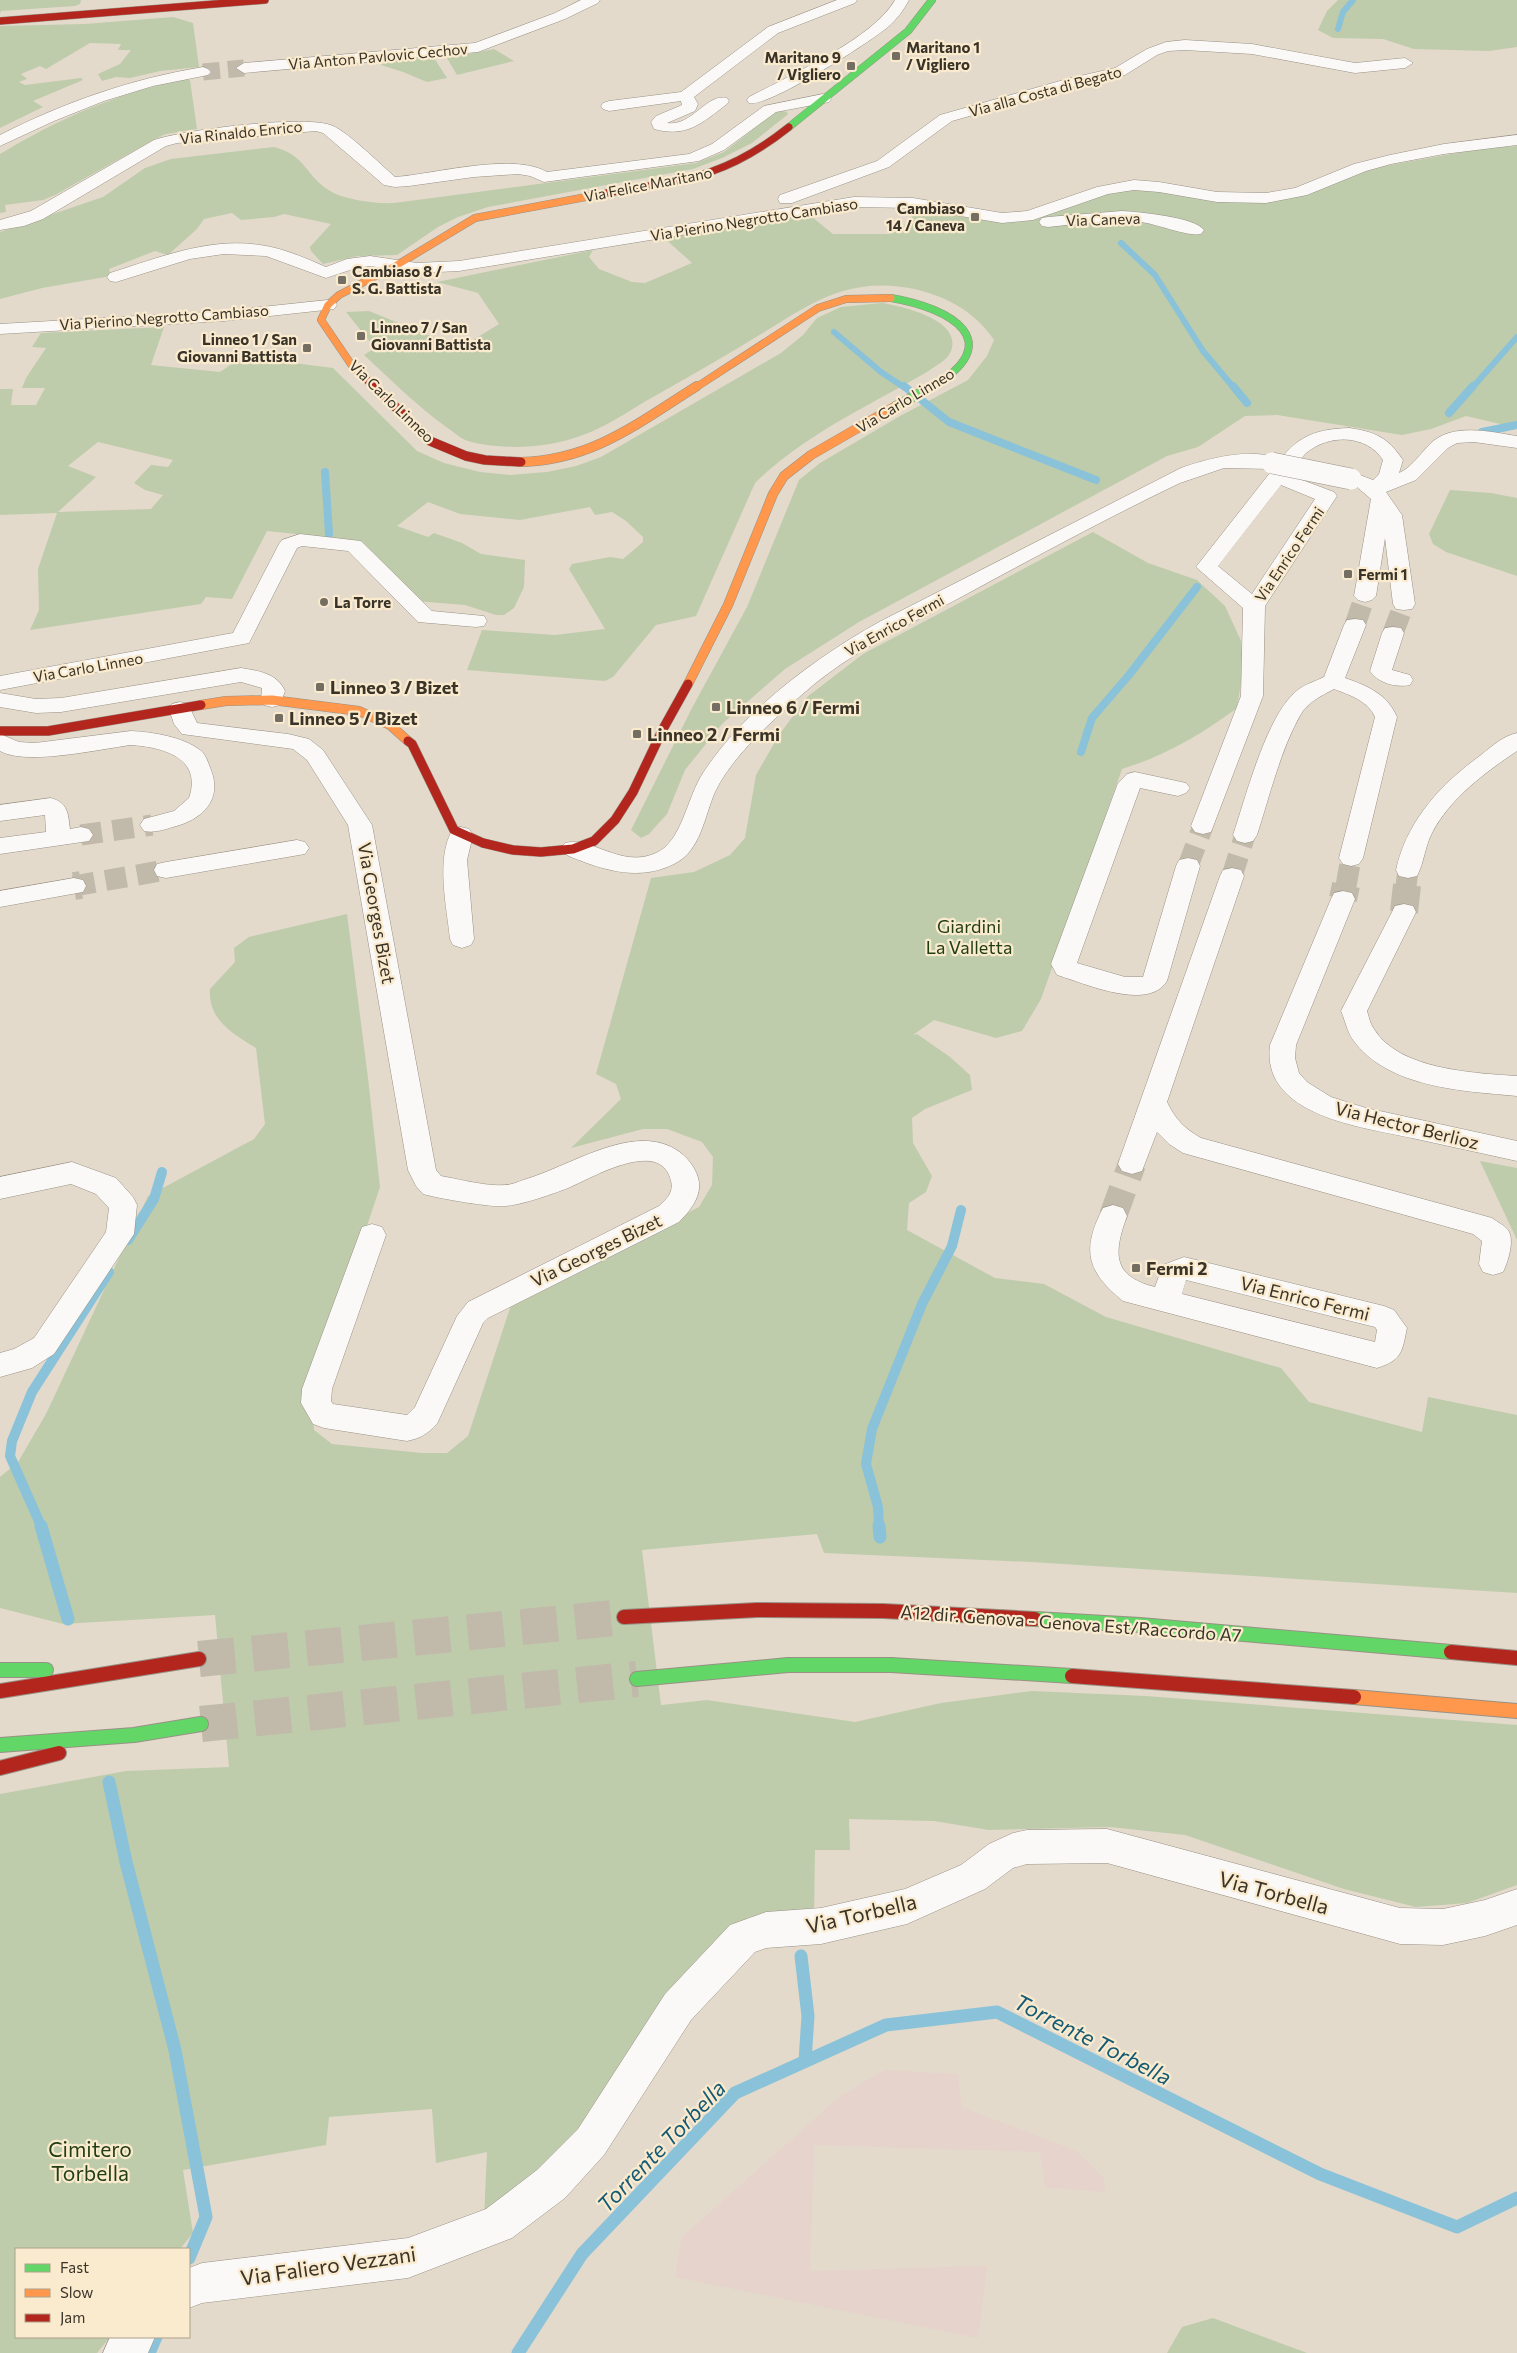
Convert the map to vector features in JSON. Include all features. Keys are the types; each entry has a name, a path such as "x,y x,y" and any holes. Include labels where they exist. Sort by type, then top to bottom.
{"main road":[{"path":"0,22 265,0"},
{"name":"Via Felice Maritano","path":"328,305 353,287 398,265 475,218 509,210 696,178 718,170 763,148 908,31 932,0"},
{"name":"Via Carlo Linneo","path":"328,305 321,320 353,366 430,441 444,449 461,455 511,463 560,459 602,444 770,341 816,308 828,304 876,298 915,302 945,314 964,329 969,340 966,358 954,372 811,456 784,476 773,494 721,622 622,810 605,831 593,842 573,849 532,852 482,844 461,835"},
{"path":"2,741 48,731 226,701 272,700 359,710 390,725 412,744 454,830 461,835"},
{"name":"A12 dir. Genova - Genova Est/Raccordo A7","path":"624,1617 757,1610 883,1610 1140,1625 1517,1658"},
{"path":"0,1691 199,1659"},
{"path":"637,1679 788,1665 891,1665 1160,1681 1517,1711"},
{"path":"0,1670 130,1669"},
{"path":"0,1745 134,1734 201,1724"},
{"path":"0,1768 134,1734"}],"street":[{"name":"Via Anton Pavlovic Cechov","path":"244,68 383,54 440,52 478,47 560,16 593,0"},
{"path":"609,106 684,96 773,30 850,0"},
{"path":"755,100 848,47 897,12 902,0"},
{"name":"Via alla Costa di Begato","path":"704,226 882,164 946,118 1073,82 1120,72 1152,52 1166,47 1185,45 1252,49 1355,68 1405,63"},
{"path":"0,141 48,118 108,94 145,83 203,72"},
{"path":"684,96 690,104 689,108 662,119 659,122 660,126 668,129 684,127 720,101"},
{"name":"Via Rinaldo Enrico","path":"0,224 18,222 59,205 160,144 175,138 297,126 318,126 329,130 390,180 395,182 513,168 536,172 544,177 692,158 718,147 770,109 823,99"},
{"name":"Via Pierino Negrotto Cambiaso","path":"116,277 198,253 227,248 260,250 280,255 326,273 361,261 380,261 416,268 459,266 854,202 913,203 1010,218 1040,214 1108,188 1132,185 1154,185 1197,194 1239,199 1277,197 1303,192 1373,163 1445,149 1517,140"},
{"name":"Via Rinaldo Enrico","path":"13,208 59,205"},
{"name":"Via Caneva","path":"1010,218 1029,223 1137,215 1171,221 1195,230"},
{"path":"434,242 459,266"},
{"name":"Via Pierino Negrotto Cambiaso","path":"0,330 224,316 328,305"},
{"name":"Via Enrico Fermi","path":"1254,606 1206,567 1274,470 1312,439 1332,434 1359,436 1383,446 1393,460 1388,476 1378,495 1364,596"},
{"path":"1404,604 1392,515 1378,495 1409,476 1442,444 1452,438 1474,436 1517,442"},
{"name":"Via Enrico Fermi","path":"573,849 615,864 628,866 643,866 668,857 678,850 685,840 702,795 722,761 768,714 822,666 868,637 1058,537 1187,473 1202,467 1226,462 1252,461 1328,496 1254,606 1252,696 1202,826"},
{"name":"Via Enrico Fermi","path":"1274,470 1351,479 1366,484 1378,495"},
{"name":"Via Carlo Linneo","path":"0,684 240,638 289,544 300,540 354,545 426,617 476,621"},
{"path":"1245,835 1272,756 1291,711 1307,694 1333,681 1355,625"},
{"path":"1393,633 1381,670 1386,676 1402,680"},
{"name":"Via Carlo Linneo","path":"0,700 36,706 61,705 241,675 258,678 270,684 274,691 272,700"},
{"path":"1333,681 1372,698 1379,704 1386,716 1352,858"},
{"name":"Via Georges Bizet","path":"180,709 185,724 190,729 288,741 309,749 360,825 422,1170 426,1179 433,1186 505,1196 556,1181 630,1150 645,1150 672,1160 680,1169 685,1181 684,1192 679,1204 669,1214 478,1310 472,1316 426,1415 416,1426 407,1428 324,1415 316,1403 317,1389 372,1235"},
{"path":"2,741 22,750 34,750 131,738 148,739 182,749 194,756 202,777 203,792 200,801 182,818 152,825"},
{"path":"1408,870 1410,852 1422,828 1441,804 1483,763 1517,740"},
{"path":"1178,788 1135,779 1130,783 1064,964 1066,969 1125,986 1148,986 1154,981 1188,866"},
{"path":"0,813 39,806 51,806 56,810 70,836 0,846"},
{"path":"461,835 456,860 462,939"},
{"path":"166,870 297,848"},
{"path":"1132,1164 1232,876"},
{"path":"0,899 74,886"},
{"name":"Via Hector Berlioz","path":"1343,899 1283,1045 1281,1056 1284,1070 1290,1081 1299,1090 1312,1098 1346,1112 1517,1151"},
{"path":"1404,912 1354,1011 1361,1033 1391,1060 1409,1068 1442,1077 1517,1086"},
{"path":"1154,1104 1164,1125 1173,1135 1193,1146 1482,1226 1497,1236 1492,1264"},
{"path":"0,1188 72,1173 106,1186 124,1205 120,1234 44,1346 22,1359 0,1365"},
{"name":"Via Enrico Fermi","path":"1113,1216 1102,1247 1106,1270 1133,1293 1166,1302 1377,1356 1388,1349 1392,1328 1384,1318 1184,1268 1173,1273 1166,1302"},
{"name":"Via Torbella","path":"518,2208 551,2184 591,2142 678,2007 743,1938 766,1930 821,1926 907,1906 973,1877 1001,1856 1013,1850 1027,1847 1108,1846 1400,1926 1443,1927 1485,1918 1517,1908"},
{"name":"Via Faliero Vezzani","path":"190,2288 202,2282 408,2258 498,2224 518,2208"},
{"path":"123,2353 134,2338"}],"shaded area":[{"path":"884,2070 958,2074 962,2107 1077,2151 1104,2178 1105,2192 1045,2187 1040,2152 814,2145 810,2271 987,2266 978,2338 675,2277 682,2237 839,2097"}],"green space":[{"path":"0,0 81,0 80,4 75,6 1,11 0,14"},
{"path":"1338,0 1517,0 1517,47 1489,51 1414,49 1383,39 1333,38 1318,30 1327,11"},
{"path":"173,17 193,23 199,67 160,71 130,78 116,77 102,81 98,74 120,64 131,50 118,50 121,44 90,43 46,69 40,66 21,74 27,79 19,82 25,85 81,78 83,80 33,101 43,107 0,128 0,26 85,24"},
{"path":"494,49 514,61 457,75 447,58"},
{"path":"434,58 447,78 427,82 381,65 390,59"},
{"path":"186,79 190,80 197,129 166,134 55,195 43,200 5,205 6,212 0,213 0,154 45,129 90,108 136,92"},
{"path":"784,111 788,113 787,115 752,143 722,158 693,169 488,207 458,217 438,227 397,255 358,256 323,264 311,251 310,247 331,224 284,214 274,217 241,220 232,213 204,219 197,229 168,255 155,251 109,269 111,276 42,288 0,299 0,232 103,197 145,168 171,159 274,147 284,150 299,160 320,183 333,193 359,200 394,203 696,163 724,152 775,112"},
{"path":"1517,146 1517,428 1466,416 1431,429 1402,435 1277,415 1245,416 1198,447 1167,456 859,622 785,669 722,724 685,770 667,814 649,834 641,838 631,830 692,708 747,607 799,480 820,463 900,416 968,380 987,356 994,340 981,324 965,311 947,300 927,292 906,287 884,285 843,291 803,308 722,358 599,428 556,443 511,447 465,440 426,412 364,355 375,348 346,312 369,311 460,348 499,324 478,293 437,282 593,250 589,257 599,269 632,282 645,283 692,263 663,237 807,213 833,234 888,234 899,231 919,209 985,220 1005,221 1116,191 1135,188 1261,200 1368,169 1479,149"},
{"path":"882,303 903,307 929,316 948,331 952,340 951,351 944,360 927,372 837,422 794,450 755,483 696,616 656,625 613,677 605,681 467,670 482,630 555,635 605,629 569,569 572,564 610,557 623,559 643,542 643,537 626,521 612,512 595,515 590,507 520,520 460,514 428,502 397,526 428,537 434,533 462,543 481,554 525,560 524,587 514,608 504,615 496,615 465,605 415,601 345,539 267,531 232,599 206,597 201,604 30,630 39,610 38,569 57,513 0,515 0,389 13,389 11,405 36,405 45,388 22,388 26,378 46,348 32,347 41,333 164,327 151,365 220,372 239,359 255,358 333,368 417,451 444,463 480,472 510,475 547,472 576,466 601,457 781,353 803,335 817,318 841,307","holes":["98,442 173,460 168,467 151,465 134,483 145,490 163,495 151,509 58,512 96,477 68,466"]},
{"path":"1450,490 1491,493 1517,498 1517,576 1446,552 1433,544 1429,534"},
{"path":"1093,532 1148,563 1197,580 1225,606 1241,641 1243,669 1237,708 1210,727 1168,751 1122,769 1041,999 1022,1031 996,1038 934,1020 913,1035 917,1034 950,1057 970,1075 972,1090 925,1109 912,1118 913,1143 932,1176 926,1192 909,1203 907,1230 995,1278 1044,1284 1106,1317 1281,1368 1309,1402 1422,1432 1428,1397 1517,1415 1517,1593 1031,1562 824,1553 817,1534 642,1550 661,1705 707,1700 855,1722 941,1703 1032,1691 1146,1696 1517,1725 1517,1885 1467,1903 1416,1907 1344,1889 1185,1835 1110,1827 989,1830 934,1821 849,1819 850,1850 815,1850 814,1914 749,1917 720,1940 584,2141 484,2219 487,2152 436,2163 432,2109 329,2117 326,2145 183,2170 193,2233 181,2248 15,2248 15,2338 109,2338 97,2353 0,2353 0,1794 126,1771 229,1767 215,1615 63,1624 0,1608 0,1477 18,1462 46,1414 148,1196 254,1139 265,1124 256,1048 230,1031 217,1017 210,1000 210,989 235,962 234,948 249,937 347,914 380,1187 311,1393 314,1430 332,1444 422,1453 447,1453 468,1436 512,1302 699,1207 712,1185 713,1157 702,1142 667,1129 643,1129 571,1148 621,1099 616,1084 596,1074 651,878 694,872 730,855 745,838 756,775 779,735 807,697 863,654"},
{"path":"1480,1161 1517,1168 1517,1240"},
{"path":"1213,2318 1307,2353 1167,2353 1182,2327"}],"waterway":[{"path":"1338,29 1343,12 1353,0"},
{"path":"1121,243 1155,275 1203,351 1234,388"},
{"path":"834,332 881,372 905,388"},
{"path":"1472,388 1517,337"},
{"path":"904,386 949,422 1096,480"},
{"path":"1233,386 1247,403"},
{"path":"1449,413 1473,386"},
{"path":"1482,432 1517,425"},
{"path":"325,472 329,534"},
{"path":"1081,752 1092,718 1129,675 1197,587"},
{"path":"128,1240 154,1199 162,1172"},
{"path":"879,1528 878,1507 866,1464 872,1429 922,1304 952,1246 961,1210"},
{"path":"42,1528 10,1456 12,1441 32,1392 109,1272"},
{"path":"41,1526 68,1619"},
{"path":"879,1526 880,1537"},
{"path":"109,1782 126,1862 175,2050 206,2217 190,2256"},
{"path":"801,1956 808,2016 805,2061"},
{"name":"Torrente Torbella","path":"518,2353 582,2254 735,2093 886,2025 997,2012 1320,2174 1457,2227 1517,2198"},
{"path":"149,2353 156,2338"}],"tunnel":[{"path":"203,72 244,68"},
{"path":"1355,625 1365,596"},
{"path":"1393,633 1404,604"},
{"path":"81,835 152,825"},
{"path":"1188,866 1203,826"},
{"path":"1232,876 1245,835"},
{"path":"1346,886 1351,858"},
{"path":"81,885 74,886 166,870"},
{"path":"1406,886 1408,870"},
{"path":"1343,899 1346,885"},
{"path":"1404,912 1407,885"},
{"path":"1113,1216 1132,1164"},
{"path":"199,1659 624,1617"},
{"path":"201,1724 637,1679"}],"traffic: fast":[{"path":"789,127 908,31 932,0"},
{"path":"891,298 919,304 949,317 961,327 969,338 970,350 962,365 956,371 896,406"},
{"path":"1035,1619 1140,1625 1451,1652"},
{"path":"637,1679 788,1665 891,1665 1072,1676"},
{"path":"0,1670 46,1670"},
{"path":"0,1745 134,1735 201,1724"}],"traffic: slow":[{"path":"362,375 353,367 321,320 328,305 339,295 397,265 475,218 607,193"},
{"path":"521,462 544,461 568,456 611,440 754,351 818,308 846,299 891,298"},
{"path":"688,684 728,605 773,494 784,476 811,455 896,406"},
{"path":"201,705 226,701 272,700 359,711 390,725 408,741"},
{"path":"1354,1697 1517,1711"}],"traffic: jam":[{"path":"0,21 265,0"},
{"path":"607,193 662,185 720,170 756,151 789,127"},
{"path":"362,375 430,441 466,456 485,460 521,462"},
{"path":"408,741 412,744 454,830 483,843 513,850 541,852 573,849 594,841 615,820 633,792 673,709 688,684"},
{"path":"0,731 48,731 201,705"},
{"path":"624,1617 757,1610 883,1611 1035,1619"},
{"path":"1451,1652 1517,1658"},
{"path":"0,1691 199,1659"},
{"path":"1072,1676 1354,1697"},
{"path":"0,1768 59,1753"}],"place":[{"name":"Maritano 1 / Vigliero","path":"896,56"},
{"name":"Maritano 9 / Vigliero","path":"851,66"},
{"name":"Cambiaso 14 / Caneva","path":"975,217"},
{"name":"Cambiaso 8 / S. G. Battista","path":"342,280"},
{"name":"Linneo 7 / San Giovanni Battista","path":"361,336"},
{"name":"Linneo 1 / San Giovanni Battista","path":"307,348"},
{"name":"Fermi 1","path":"1348,574"},
{"name":"La Torre","path":"324,602"},
{"name":"Linneo 3 / Bizet","path":"320,687"},
{"name":"Linneo 6 / Fermi","path":"716,707"},
{"name":"Linneo 5 / Bizet","path":"279,718"},
{"name":"Linneo 2 / Fermi","path":"637,734"},
{"name":"Fermi 2","path":"1136,1268"}],"park label":[{"name":"Giardini La Valletta","path":"969,936"},
{"name":"Cimitero Torbella","path":"90,2160"}]}
